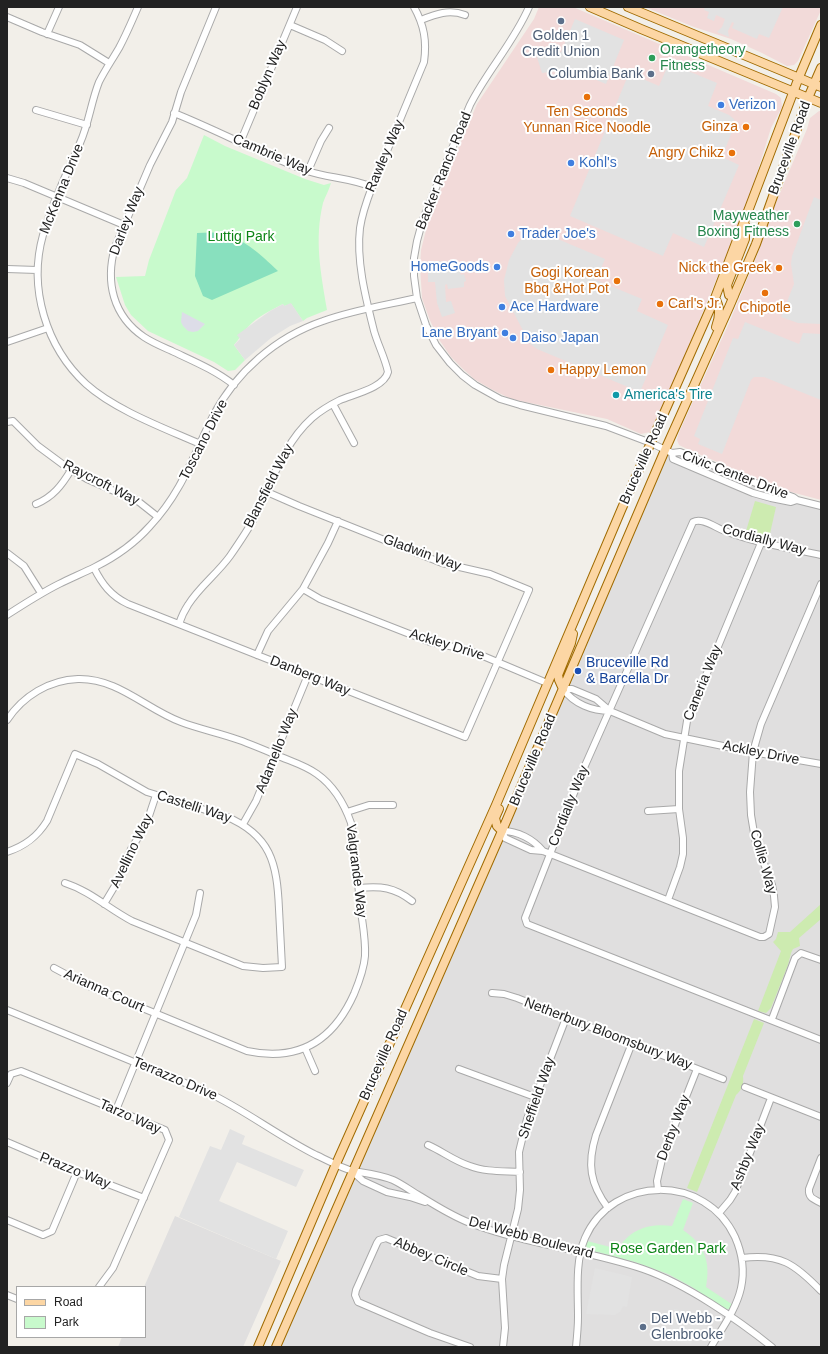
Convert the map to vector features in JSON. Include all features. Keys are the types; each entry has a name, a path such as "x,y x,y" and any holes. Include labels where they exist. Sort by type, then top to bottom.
{"main road":[{"path":"590,7 821,103"},
{"path":"628,7 818,85"},
{"name":"Bruceville Road","path":"258,1347 336,1164 493,811 574,620 715,298 793,92 821,26"},
{"name":"Bruceville Road","path":"276,1347 668,451 756,244 808,98 818,85 821,68"},
{"name":"Bruceville Road","path":"734,296 729,295 727,285 745,239 745,220"},
{"name":"Bruceville Road","path":"700,373 704,354 719,317 718,304 715,298"},
{"name":"Bruceville Road","path":"563,689 558,680 558,675 570,643 574,620"},
{"name":"Bruceville Road","path":"502,830 497,826 495,818 508,786 512,764"}],"street":[{"path":"47,34 59,7"},
{"name":"McKenna Drive","path":"138,7 95,94 87,125 42,236 37,270 40,302 48,328 61,354 71,368 87,384 100,395 125,410 200,444"},
{"name":"Darley Way","path":"216,7 181,92 166,136 152,161 124,225 115,248 110,272 114,296 120,311 127,321 145,338 212,369 234,385"},
{"name":"Boblyn Way","path":"240,143 297,7"},
{"name":"Rawley Way","path":"369,309 361,271 359,244 362,217 372,187 422,69 425,56 425,31 414,7"},
{"name":"Backer Ranch Road","path":"529,7 518,28 480,86 470,105 423,219 414,258 414,276 417,298 426,325 443,354 462,375 480,388 510,403 606,426 651,443"},
{"path":"421,20 445,12 455,12 465,15"},
{"path":"7,18 80,45 110,63"},
{"path":"290,25 325,40 342,51"},
{"path":"36,110 87,125"},
{"name":"Cambrie Way","path":"174,113 240,143 308,171 323,176 351,179 372,187"},
{"path":"308,171 321,140 329,128"},
{"path":"7,178 124,225"},
{"path":"7,269 37,270"},
{"name":"Toscano Drive","path":"7,615 41,593 94,568 128,546 158,517 177,491 214,415 234,385 255,361 293,334 323,321 417,298"},
{"name":"Blansfield Way","path":"179,624 186,606 219,569 243,537 255,517 282,459 301,429 312,418 333,404 372,387 387,377 387,367 374,330 369,309"},
{"path":"7,342 48,328"},
{"path":"333,404 354,443"},
{"name":"Raycroft Way","path":"7,422 13,421 38,446 71,470 139,502 158,517"},
{"name":"Civic Center Drive","path":"651,443 668,451 680,452 793,497 797,500 821,506"},
{"name":"Civic Center Drive","path":"668,451 673,459 746,490 791,502 797,500"},
{"path":"36,504 54,493 71,470"},
{"name":"Gladwin Way","path":"267,492 442,563 490,574 528,590 497,662"},
{"path":"257,655 268,631 303,589 338,521"},
{"name":"Cordially Way","path":"821,555 761,542 725,531 702,521 693,522 583,770 524,918 527,924 772,1019 821,1040"},
{"name":"Caneria Way","path":"668,900 680,867 682,854 683,838 679,809 679,771 687,721 761,542"},
{"path":"7,553 24,566 41,593"},
{"name":"Danberg Way","path":"94,568 106,588 117,598 128,604 465,737 497,662"},
{"name":"Collie Way","path":"543,851 538,844 530,839 511,831 502,830 505,838 531,850 543,851 760,937 764,937 769,934 775,907 772,885 755,839 751,815 750,792 753,752 760,724 821,584"},
{"name":"Ackley Drive","path":"303,589 320,599 430,642 476,652 547,683"},
{"name":"Adamello Way","path":"242,824 256,801 308,675"},
{"name":"Valgrande Way","path":"7,720 16,708 36,692 55,683 86,679 98,681 114,687 181,722 239,740 304,766 323,778 340,797 347,812 353,834 365,945 363,969 346,1011 339,1022 320,1039 305,1048 289,1053 259,1054 247,1051 155,1014"},
{"name":"Ackley Drive","path":"563,689 572,689 596,699 610,711"},
{"name":"Ackley Drive","path":"563,689 569,697 575,701 592,708 610,711 650,728 684,738 821,764"},
{"name":"Castelli Way","path":"7,852 27,844 42,829 74,754 98,764 140,789 225,816 242,824 261,840 270,854 278,882 282,967 263,968 242,966 132,921 85,891 65,883"},
{"name":"Avellino Way","path":"104,904 116,884 131,849 146,825 156,795"},
{"path":"347,812 369,805 393,805"},
{"path":"648,811 679,809"},
{"path":"359,888 386,888 403,894 412,901"},
{"path":"116,1110 196,915 200,893"},
{"path":"772,1019 795,958 801,953 821,960"},
{"name":"Arianna Court","path":"54,968 84,984 155,1014"},
{"name":"Netherbury Bloomsbury Way","path":"492,993 510,996 723,1079"},
{"name":"Terrazzo Drive","path":"7,1010 225,1100 296,1144 336,1164"},
{"name":"Sheffield Way","path":"503,1347 505,1328 502,1279 518,1209 520,1190 519,1152 527,1119 566,1018"},
{"path":"608,1208 594,1183 591,1167 592,1150 596,1135 632,1043"},
{"path":"305,1048 315,1071"},
{"path":"459,1068 535,1097"},
{"name":"Derby Way","path":"658,1189 658,1171 663,1155 697,1069"},
{"name":"Tarzo Way","path":"7,1082 11,1074 21,1071 165,1130 169,1140 113,1268 100,1286"},
{"path":"745,1087 821,1118"},
{"name":"Ashby Way","path":"719,1213 735,1192 772,1098"},
{"name":"Prazzo Way","path":"7,1142 77,1172 144,1198"},
{"path":"428,1145 471,1167 520,1172"},
{"path":"821,1158 808,1194 811,1198 821,1202"},
{"name":"Del Webb Boulevard","path":"336,1164 352,1171 363,1180 387,1192 410,1197 437,1207 468,1222 511,1235 638,1267 660,1276 685,1288 730,1316 772,1347"},
{"name":"Del Webb Boulevard","path":"352,1171 367,1172 392,1179 437,1207"},
{"path":"7,1220 43,1235 52,1231 77,1172"},
{"path":"576,1347 578,1316 577,1290 580,1252 588,1232 593,1224 608,1208 624,1198 636,1193 658,1189 676,1191 694,1197 719,1213 732,1232 742,1258 742,1286 738,1301 711,1347"},
{"name":"Abbey Circle","path":"470,1347 430,1333 358,1302 355,1295 356,1290 377,1243 379,1240 386,1238 472,1274 502,1279"},
{"path":"742,1258 760,1256 787,1262 799,1270 821,1291"},
{"path":"7,1295 16,1300"}],"shaded area":[{"path":"539,7 573,7 776,94 781,98 782,107 771,128 747,205 683,360 650,432 641,434 607,419 511,399 491,389 474,379 451,357 438,338 422,298 420,266 421,250 429,218 477,104 534,19"},
{"path":"645,7 821,7 821,10 798,61 794,65 787,66 731,39 694,27"},
{"path":"705,7 783,7 769,38 759,34 757,39 732,28 734,23 732,22 728,31 729,37 717,32 722,27 725,19 716,15 714,21 707,18 709,12 704,10"},
{"path":"575,19 624,40 606,84 573,72 558,71 542,73 536,54 561,52"},
{"path":"669,63 717,83 708,106 729,115 734,119 735,124 722,157 739,165 704,247 673,233 663,256 570,216 629,73 659,86"},
{"path":"821,111 821,500 780,489 685,448 679,445 677,440 685,419 730,321 759,250 769,219 807,129 810,118"},
{"path":"814,197 821,200 821,324 798,323 781,317 794,284 791,264 792,256"},
{"path":"534,229 605,259 596,280 642,299 637,311 668,325 640,392 537,349 530,344 505,296 504,280 509,260 518,243 529,231"},
{"path":"441,261 442,265 449,271 459,270 461,275 464,274 466,281 464,282 464,287 448,289 447,284 445,285 446,302 451,301 455,313 442,317 437,303 435,282 428,282 428,262"},
{"path":"291,303 303,321 290,326 271,338 245,360 234,345 240,339 237,335 270,311 283,304 284,306"},
{"path":"182,312 205,324 198,331 188,331 181,322"},
{"path":"745,322 799,344 803,333 821,334 821,400 764,377 754,377 751,380 722,454 698,444 700,439 694,436 733,338 738,339"},
{"path":"665,450 680,452 727,472 821,506 821,1347 276,1347"},
{"path":"230,1129 245,1136 242,1144 304,1170 296,1187 237,1162 219,1201 288,1231 276,1259 179,1217 210,1146 221,1150"},
{"path":"175,1216 281,1261 243,1347 118,1347 122,1338 146,1338 146,1286 144,1286"},
{"path":"595,1268 632,1277 627,1307 623,1306 620,1312 615,1315 586,1314"},
{"path":"674,1309 708,1315 703,1340 692,1338 691,1344 675,1341 675,1336 670,1335"}],"green space":[{"name":"Luttig Park","path":"204,135 225,146 305,179 324,185 331,183 323,203 319,230 319,257 327,310 303,321 291,304 284,306 283,304 264,314 251,323 234,345 245,360 235,370 228,371 214,362 148,331 131,315 125,305 116,277 145,276 149,260 176,190 187,178"},
{"path":"197,233 216,233 234,238 250,247 278,271 212,300 203,296 195,276"},
{"path":"755,501 776,507 769,538 746,531"},
{"path":"821,904 821,919 799,938 800,946 793,949 791,953 788,965 771,1008 766,1013 758,1011 781,951 773,942 776,939 778,932 790,932"},
{"path":"754,1019 764,1023 743,1076 742,1087 736,1095 697,1192 687,1188"},
{"name":"Rose Garden Park","path":"683,1199 693,1203 683,1230 696,1241 704,1254 707,1269 706,1287 733,1305 730,1309 724,1309 692,1287 668,1274 635,1262 589,1251 586,1246 587,1241 618,1249 628,1237 641,1229 664,1225 672,1226"}],"place":[{"name":"Golden 1 Credit Union","path":"561,21"},
{"name":"Orangetheory Fitness","path":"652,58"},
{"name":"Columbia Bank","path":"651,74"},
{"name":"Ten Seconds Yunnan Rice Noodle","path":"587,97"},
{"name":"Verizon","path":"721,105"},
{"name":"Ginza","path":"746,127"},
{"name":"Angry Chikz","path":"732,153"},
{"name":"Kohl's","path":"571,163"},
{"name":"Mayweather Boxing Fitness","path":"797,224"},
{"name":"Trader Joe's","path":"511,234"},
{"name":"HomeGoods","path":"497,267"},
{"name":"Nick the Greek","path":"779,268"},
{"name":"Gogi Korean Bbq &Hot Pot","path":"617,281"},
{"name":"Chipotle","path":"765,293"},
{"name":"Carl's Jr.","path":"660,304"},
{"name":"Ace Hardware","path":"502,307"},
{"name":"Lane Bryant","path":"505,333"},
{"name":"Daiso Japan","path":"513,338"},
{"name":"Happy Lemon","path":"551,370"},
{"name":"America's Tire","path":"616,395"},
{"name":"Bruceville Rd & Barcella Dr","path":"578,671"},
{"name":"Del Webb - Glenbrooke","path":"643,1327"}]}
